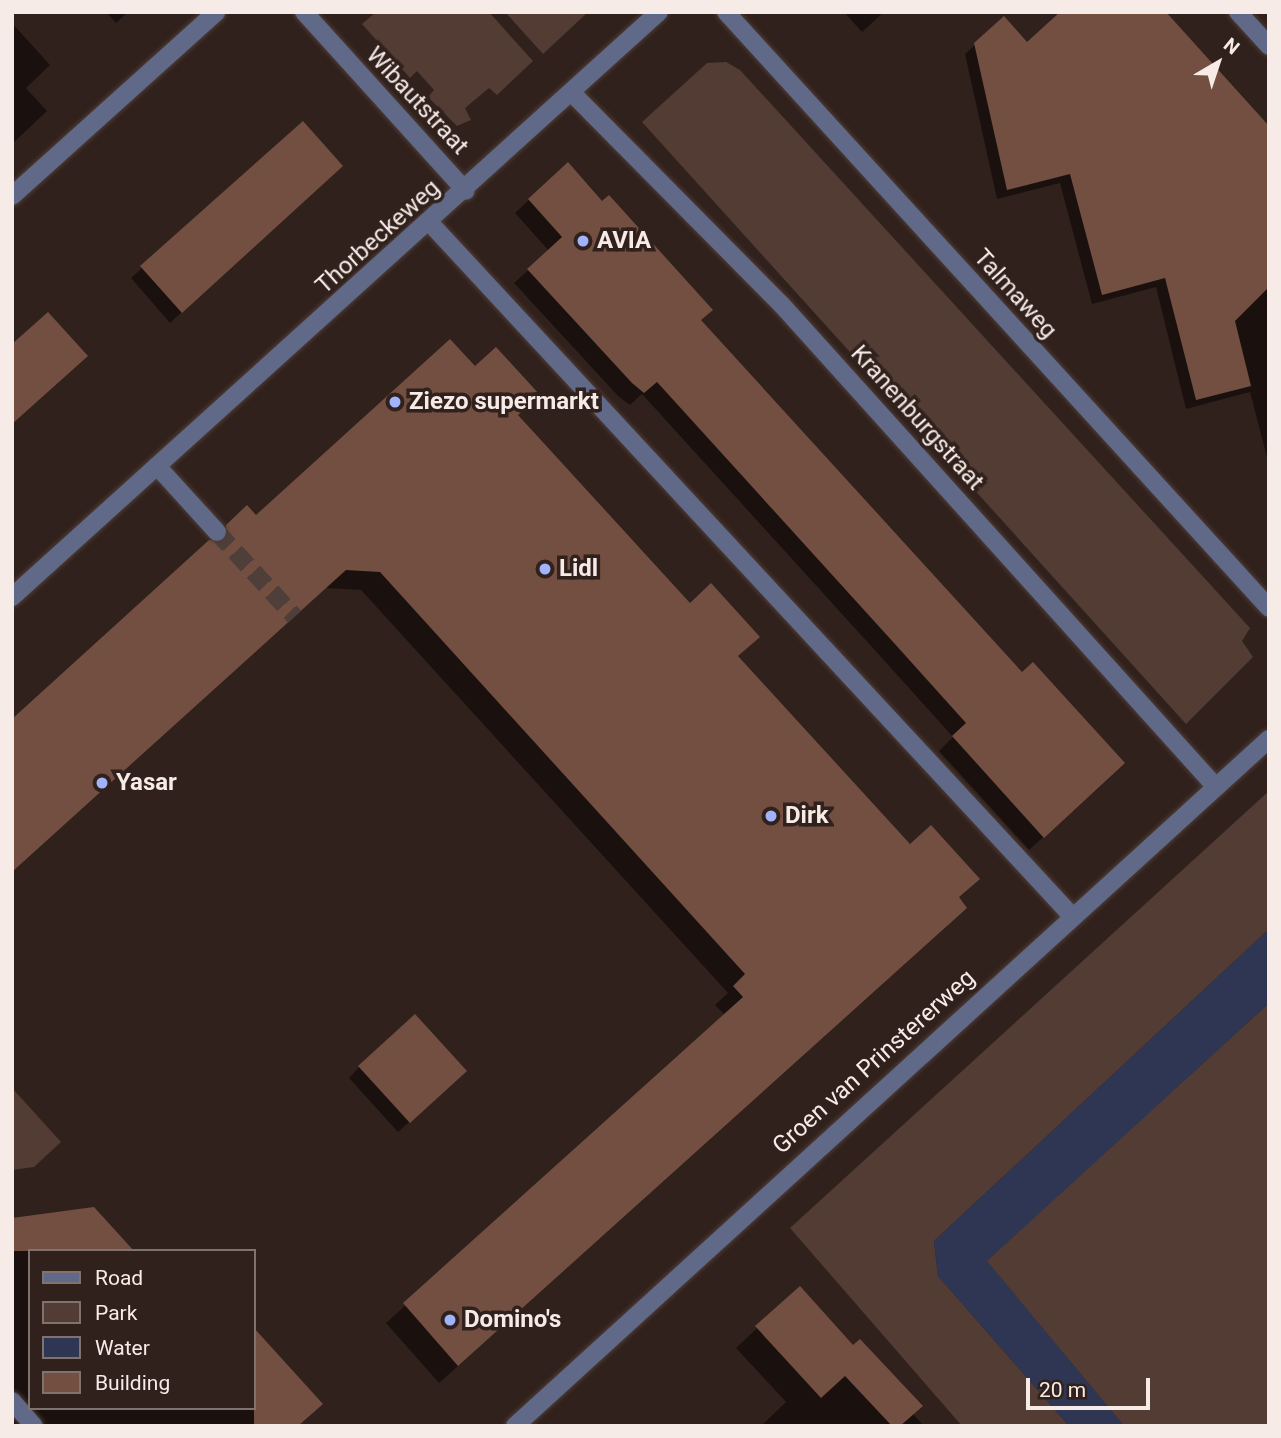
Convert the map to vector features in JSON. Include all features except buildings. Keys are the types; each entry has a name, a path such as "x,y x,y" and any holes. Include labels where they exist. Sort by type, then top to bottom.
{"street":[{"path":"12,196 216,12"},
{"name":"Wibautstraat","path":"304,12 466,191"},
{"name":"Thorbeckeweg","path":"12,597 431,224 659,12"},
{"name":"Talmaweg","path":"726,12 1269,608"},
{"path":"1238,12 1269,46"},
{"name":"Kranenburgstraat","path":"572,93 781,304 1215,786"},
{"path":"431,224 1072,916"},
{"path":"157,466 217,532"},
{"name":"Groen van Prinstererweg","path":"515,1426 1269,739"},
{"path":"12,1401 34,1426"}],"green space":[{"path":"376,12 489,12 533,61 497,95 489,88 465,108 471,120 457,126 428,97 434,90 417,71 410,78 362,24"},
{"path":"505,12 588,12 543,54"},
{"path":"726,62 740,70 1250,628 1242,641 1253,657 1186,724 642,122 707,63"},
{"path":"1269,791 1269,929 934,1241 938,1276 1069,1426 962,1426 790,1228"},
{"path":"1269,1003 1269,1426 1124,1426 986,1261"},
{"path":"13,1089 61,1142 34,1167 12,1170"}],"water":[{"path":"1269,929 1269,1003 987,1261 1124,1426 1069,1426 938,1276 934,1241"}],"tunnel":[{"path":"217,532 295,617"}],"place":[{"name":"AVIA","path":"583,241"},
{"name":"Ziezo supermarkt","path":"395,402"},
{"name":"Lidl","path":"545,569"},
{"name":"Yasar","path":"102,783"},
{"name":"Dirk","path":"771,816"},
{"name":"Domino's","path":"450,1320"}]}
